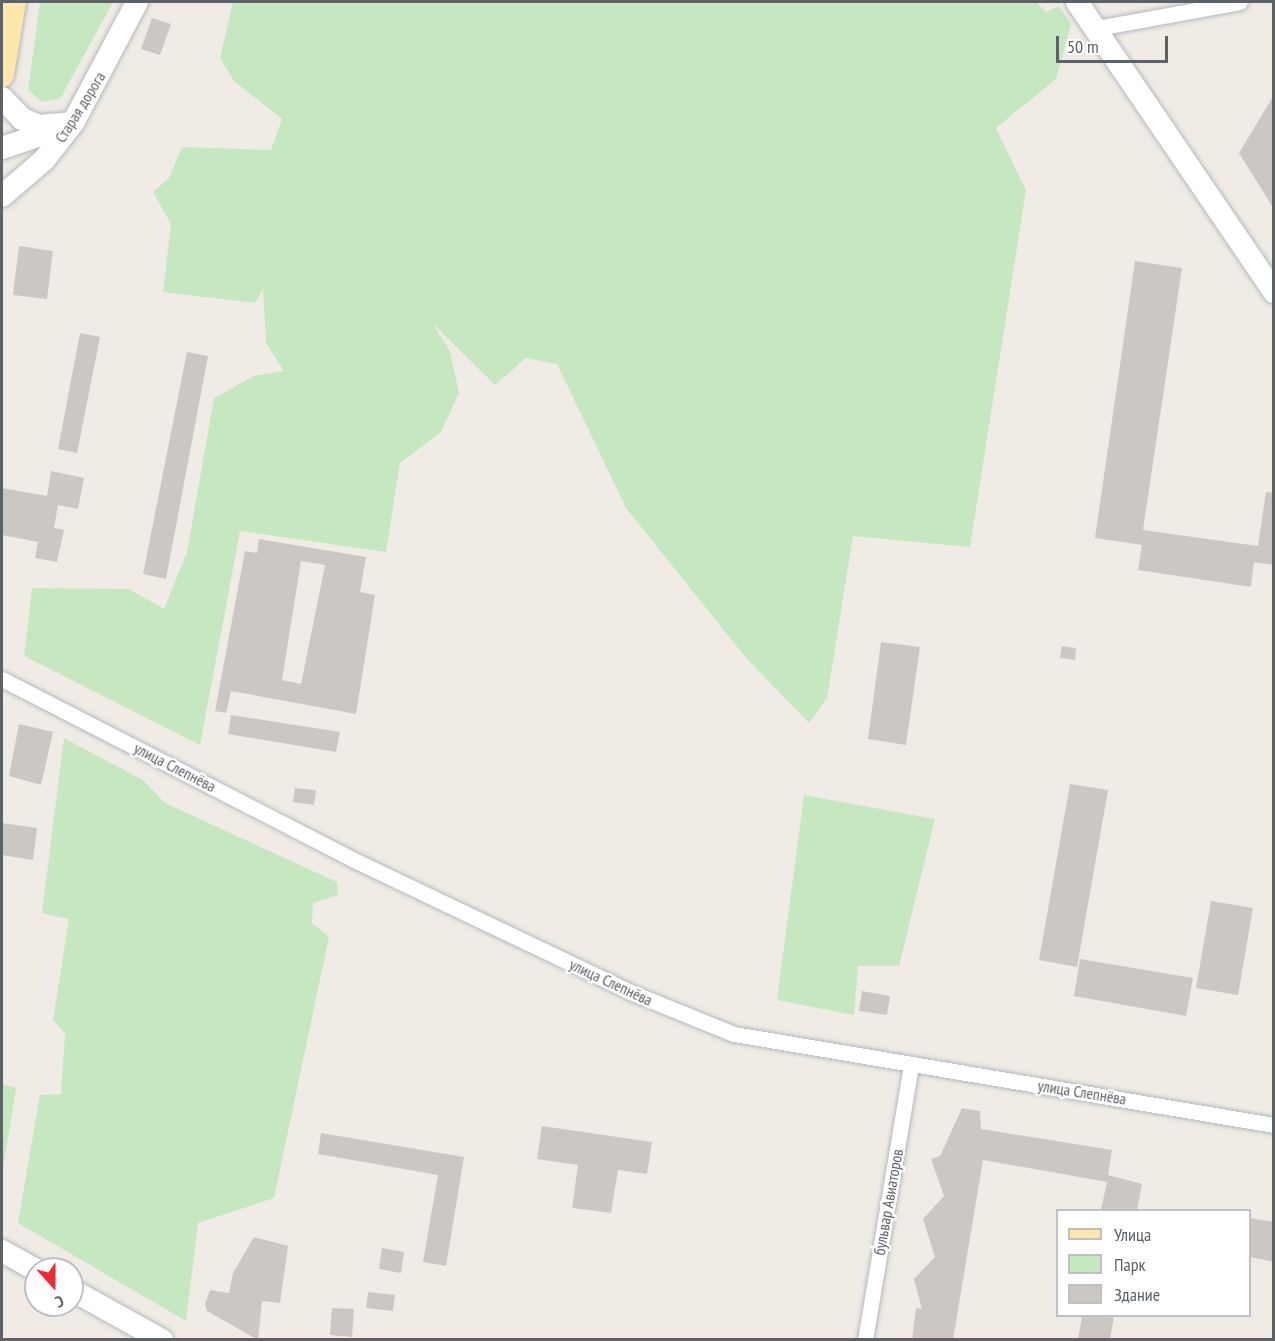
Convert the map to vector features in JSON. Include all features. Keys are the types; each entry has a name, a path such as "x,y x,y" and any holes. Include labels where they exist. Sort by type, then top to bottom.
{"main road":[{"path":"2,74 14,2"}],"street":[{"name":"Старая дорога","path":"2,196 44,160 73,123 137,2"},
{"path":"1077,2 1097,28 1274,292"},
{"path":"1097,28 1240,2"},
{"path":"2,98 22,119 39,126 73,123"},
{"path":"2,148 73,123"},
{"path":"2,155 25,162 44,160"},
{"name":"улица Слепнёва","path":"2,679 356,861 675,1012 734,1034 1274,1125"},
{"name":"бульвар Авиаторов","path":"865,1340 911,1064"},
{"path":"2,1251 24,1263"},
{"path":"84,1297 162,1340"}],"green space":[{"path":"40,2 113,2 60,99 42,102 28,90"},
{"path":"233,2 1036,2 1046,12 1059,6 1071,24 1056,79 996,128 1026,190 970,547 853,536 827,698 809,723 746,658 626,508 557,364 526,358 495,385 432,323 450,351 459,393 441,432 400,463 386,552 240,531 200,745 24,656 32,588 129,589 164,609 187,552 214,398 254,376 284,371 266,343 263,289 255,303 163,292 171,224 153,192 169,178 182,147 271,150 282,119 234,81 220,58"},
{"path":"64,738 143,780 165,803 337,882 338,895 313,903 312,923 329,937 274,1198 198,1223 186,1321 84,1262 84,1257 76,1257 18,1223 40,1095 61,1094 65,1033 53,1020 69,919 42,913"},
{"path":"804,795 935,819 899,966 858,966 854,1015 777,1000"},
{"path":"2,1084 16,1088 2,1176"}],"building":[{"path":"152,18 171,24 160,55 141,49"},
{"path":"1274,95 1274,209 1239,153"},
{"path":"19,246 53,251 47,299 13,295"},
{"path":"1135,261 1182,268 1143,530 1258,546 1266,492 1274,493 1274,565 1254,562 1251,587 1138,570 1142,545 1095,538"},
{"path":"80,333 100,337 77,453 58,449"},
{"path":"187,352 208,356 166,579 143,574"},
{"path":"51,471 84,478 78,509 58,505 54,528 64,530 57,562 35,558 38,542 2,535 2,488 47,496"},
{"path":"259,539 366,557 360,592 375,595 356,714 231,691 226,713 215,711 245,551 257,553","holes":["301,561 325,565 301,684 282,680"]},
{"path":"881,642 920,647 906,745 868,739"},
{"path":"1062,646 1076,648 1075,660 1060,658"},
{"path":"231,715 340,732 336,752 228,734"},
{"path":"19,724 53,732 41,785 9,776"},
{"path":"1070,784 1108,790 1077,967 1039,960"},
{"path":"295,788 316,790 314,805 293,802"},
{"path":"2,823 37,828 33,860 2,855"},
{"path":"1211,901 1253,908 1238,995 1196,988"},
{"path":"1080,959 1193,978 1186,1016 1074,996"},
{"path":"862,991 890,996 887,1015 859,1011"},
{"path":"962,1108 980,1111 981,1129 1112,1150 1108,1175 1142,1184 1137,1209 1101,1209 1107,1182 983,1160 953,1340 912,1340 916,1308 922,1309 914,1279 935,1257 923,1219 944,1196 931,1159 940,1156"},
{"path":"542,1126 652,1142 647,1174 618,1170 611,1213 572,1208 578,1165 537,1159"},
{"path":"321,1133 464,1157 446,1266 423,1262 438,1175 318,1154"},
{"path":"1251,1218 1274,1222 1274,1262 1251,1257"},
{"path":"254,1237 288,1246 280,1303 262,1301 258,1340 207,1311 205,1304 210,1290 229,1293 233,1273"},
{"path":"382,1248 404,1252 401,1273 379,1269"},
{"path":"368,1292 395,1295 393,1311 366,1308"},
{"path":"332,1308 354,1309 352,1337 330,1335"},
{"path":"1082,1317 1114,1317 1110,1340 1078,1340"}]}
